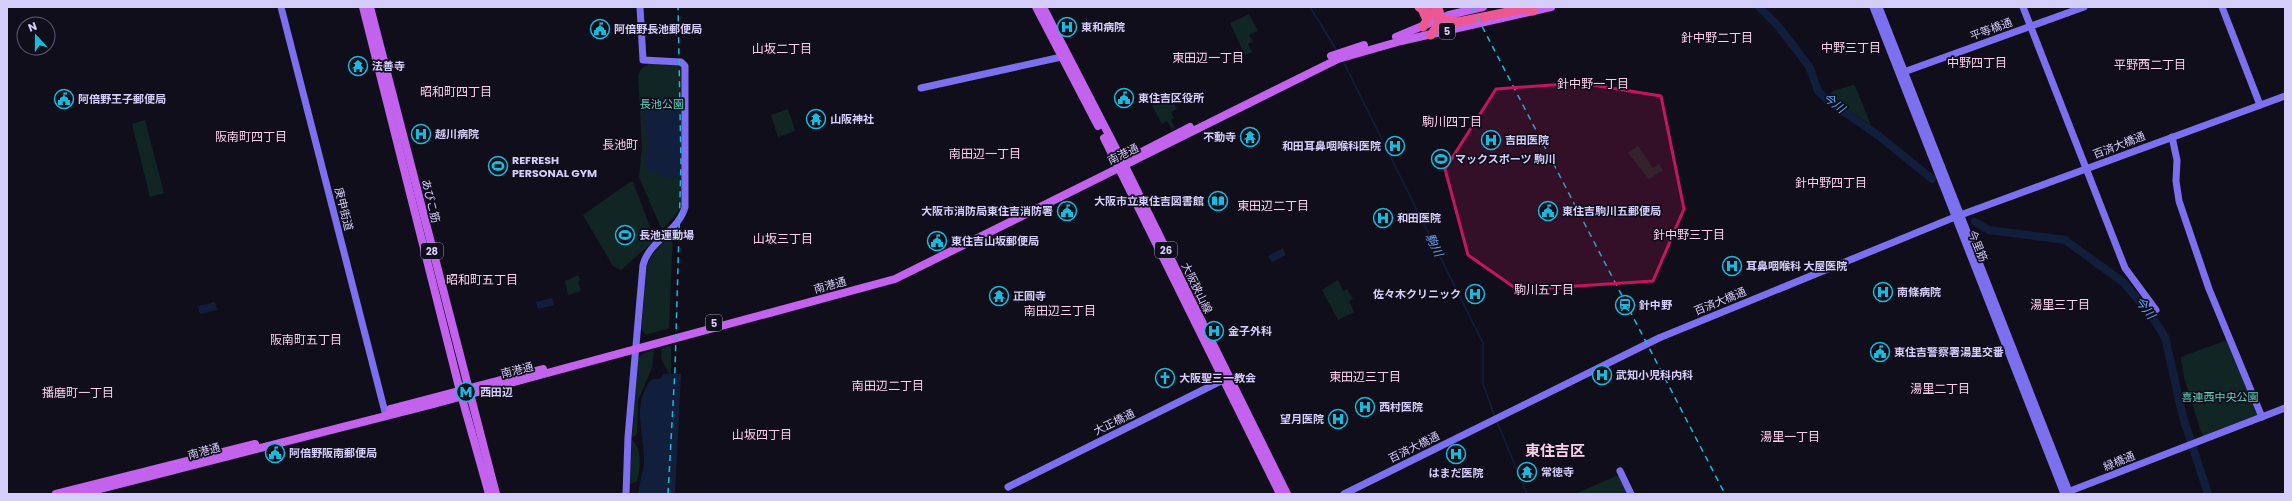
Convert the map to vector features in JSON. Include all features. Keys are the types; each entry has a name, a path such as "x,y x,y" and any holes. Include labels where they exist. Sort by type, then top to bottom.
{"highway":[{"path":"1420,8 1441,13 1458,22 1523,9 1533,11"},
{"path":"1420,8 1427,20 1423,27"},
{"path":"1431,35 1438,28 1441,13"}],"main road":[{"name":"あびこ筋","path":"363,7 464,392 496,494"},
{"name":"あびこ筋","path":"370,7 489,494"},
{"name":"大阪狭山線","path":"1036,7 1065,56"},
{"name":"大阪狭山線","path":"1043,7 1065,56 1121,165 1226,378 1280,494"},
{"name":"南港通","path":"80,494 895,279 1340,55 1406,35 1423,27 1441,13 1483,7"},
{"name":"南港通","path":"1340,55 1551,7"},
{"name":"大阪狭山線","path":"1226,378 1287,494"},
{"name":"南港通","path":"56,494 385,413"}],"street":[{"name":"庚申街道","path":"281,7 385,413"},
{"path":"626,494 628,437 644,260 650,251 682,215 685,207 687,132 685,66 681,62 643,60 640,7"},
{"name":"今里筋","path":"1873,7 1902,72"},
{"name":"今里筋","path":"1879,7 1902,72 2066,494"},
{"path":"2024,7 2125,268 2132,280 2156,310"},
{"name":"平等橋通","path":"1902,72 2084,7"},
{"path":"2222,7 2260,105"},
{"path":"921,88 1065,56"},
{"name":"百済大橋通","path":"1344,494 1648,342 1958,216 2285,96"},
{"path":"2172,137 2177,160 2176,181 2179,201 2209,289 2262,417 2285,408"},
{"name":"大正橋通","path":"1008,487 1226,378"},
{"name":"緑橋通","path":"2066,494 2262,417"},
{"path":"1620,471 1631,494"}],"highlighted area":[{"path":"1580,83 1661,96 1684,209 1653,281 1518,290 1468,255 1445,169 1496,89"}],"green space":[{"path":"1249,14 1258,31 1249,35 1253,42 1248,44 1252,52 1245,55 1230,23"},
{"name":"長池公園","path":"649,64 674,64 683,68 682,207 664,228 661,228 639,177 642,147 638,75 641,69"},
{"path":"1853,85 1855,86 1871,125 1827,96 1833,91"},
{"path":"1170,96 1177,109 1171,112 1174,118 1171,120 1175,128 1172,129 1167,121 1162,124 1152,106"},
{"path":"788,109 795,131 778,137 771,115"},
{"path":"145,120 164,193 150,197 132,124"},
{"path":"1638,146 1653,168 1659,164 1663,170 1649,179 1628,153"},
{"name":"長池運動場","path":"630,182 633,182 655,240 621,270 613,266 583,215"},
{"path":"673,232 669,328 646,335 641,329 647,265 653,254"},
{"path":"579,276 580,280 578,282 581,291 568,295 565,281"},
{"path":"1338,280 1343,291 1347,289 1353,299 1349,301 1354,312 1338,320 1322,290"},
{"name":"喜連西中央公園","path":"2227,340 2259,415 2204,436 2201,432 2184,377 2181,357"},
{"path":"671,346 671,374 669,374 661,358 662,348"},
{"path":"654,350 652,368 638,400 637,434 632,438 638,358 644,353"},
{"path":"632,440 638,449 640,465 637,481 630,484"},
{"path":"1619,476 1627,494 1575,494"}],"water":[{"path":"668,96 678,103 681,109 680,178 663,178 658,172 651,173 645,163 647,146 644,99"},
{"path":"1283,248 1286,255 1272,262 1268,256"},
{"path":"552,298 554,305 538,309 536,302"},
{"path":"215,302 217,310 200,314 198,306"},
{"path":"663,374 681,374 675,494 638,494 644,463 640,421 641,401 644,391 650,381 653,379 660,379"}],"waterway":[{"name":"駒川","path":"1310,7 1337,51"},
{"name":"今川","path":"1759,7 1778,26 1810,68 1818,91 1827,100 1879,136 1932,179"},
{"name":"駒川","path":"1343,61 1483,343 1483,384 1495,417"},
{"name":"今川","path":"1975,222 1989,230 2065,240 2123,282 2151,315 2165,337 2183,417 2208,494"},
{"name":"駒川","path":"1497,422 1527,494"}],"railway":[{"path":"668,494 675,369 681,163 678,7"},
{"path":"1472,7 1725,494"}],"place":[{"name":"東和病院","path":"1067,27"},
{"name":"阿倍野長池郵便局","path":"600,29"},
{"name":"法善寺","path":"358,66"},
{"name":"東住吉区役所","path":"1124,98"},
{"name":"阿倍野王子郵便局","path":"64,99"},
{"name":"山阪神社","path":"816,119"},
{"name":"越川病院","path":"421,134"},
{"name":"不動寺","path":"1250,137"},
{"name":"吉田医院","path":"1491,140"},
{"name":"和田耳鼻咽喉科医院","path":"1395,146"},
{"name":"マックスポーツ 駒川","path":"1441,159"},
{"name":"REFRESH PERSONAL GYM","path":"498,166"},
{"name":"大阪市立東住吉図書館","path":"1218,201"},
{"name":"大阪市消防局東住吉消防署","path":"1067,211"},
{"name":"東住吉駒川五郵便局","path":"1548,211"},
{"name":"和田医院","path":"1383,218"},
{"name":"長池運動場","path":"625,235"},
{"name":"東住吉山坂郵便局","path":"937,241"},
{"name":"耳鼻咽喉科 大屋医院","path":"1732,266"},
{"name":"南條病院","path":"1883,292"},
{"name":"佐々木クリニック","path":"1475,294"},
{"name":"正圓寺","path":"999,296"},
{"name":"針中野","path":"1625,305"},
{"name":"金子外科","path":"1214,331"},
{"name":"東住吉警察署湯里交番","path":"1880,352"},
{"name":"武知小児科内科","path":"1602,375"},
{"name":"大阪聖三一教会","path":"1165,378"},
{"name":"西田辺","path":"466,392"},
{"name":"西村医院","path":"1365,407"},
{"name":"望月医院","path":"1338,419"},
{"name":"阿倍野阪南郵便局","path":"275,453"},
{"name":"はまだ医院","path":"1456,454"},
{"name":"常徳寺","path":"1527,472"}],"district":[{"name":"針中野二丁目","path":"1717,38"},
{"name":"中野三丁目","path":"1851,48"},
{"name":"山坂二丁目","path":"782,49"},
{"name":"東田辺一丁目","path":"1208,58"},
{"name":"中野四丁目","path":"1977,63"},
{"name":"平野西二丁目","path":"2150,65"},
{"name":"針中野一丁目","path":"1593,84"},
{"name":"昭和町四丁目","path":"456,92"},
{"name":"駒川四丁目","path":"1452,122"},
{"name":"阪南町四丁目","path":"251,137"},
{"name":"長池町","path":"620,145"},
{"name":"南田辺一丁目","path":"985,154"},
{"name":"針中野四丁目","path":"1831,183"},
{"name":"東田辺二丁目","path":"1273,206"},
{"name":"針中野三丁目","path":"1689,235"},
{"name":"山坂三丁目","path":"783,239"},
{"name":"昭和町五丁目","path":"482,280"},
{"name":"駒川五丁目","path":"1544,290"},
{"name":"湯里三丁目","path":"2060,305"},
{"name":"南田辺三丁目","path":"1060,311"},
{"name":"阪南町五丁目","path":"306,340"},
{"name":"東田辺三丁目","path":"1365,377"},
{"name":"南田辺二丁目","path":"888,386"},
{"name":"湯里二丁目","path":"1940,389"},
{"name":"播磨町一丁目","path":"78,393"},
{"name":"山坂四丁目","path":"762,435"},
{"name":"湯里一丁目","path":"1790,437"},
{"name":"東住吉区","path":"1555,451"}]}
